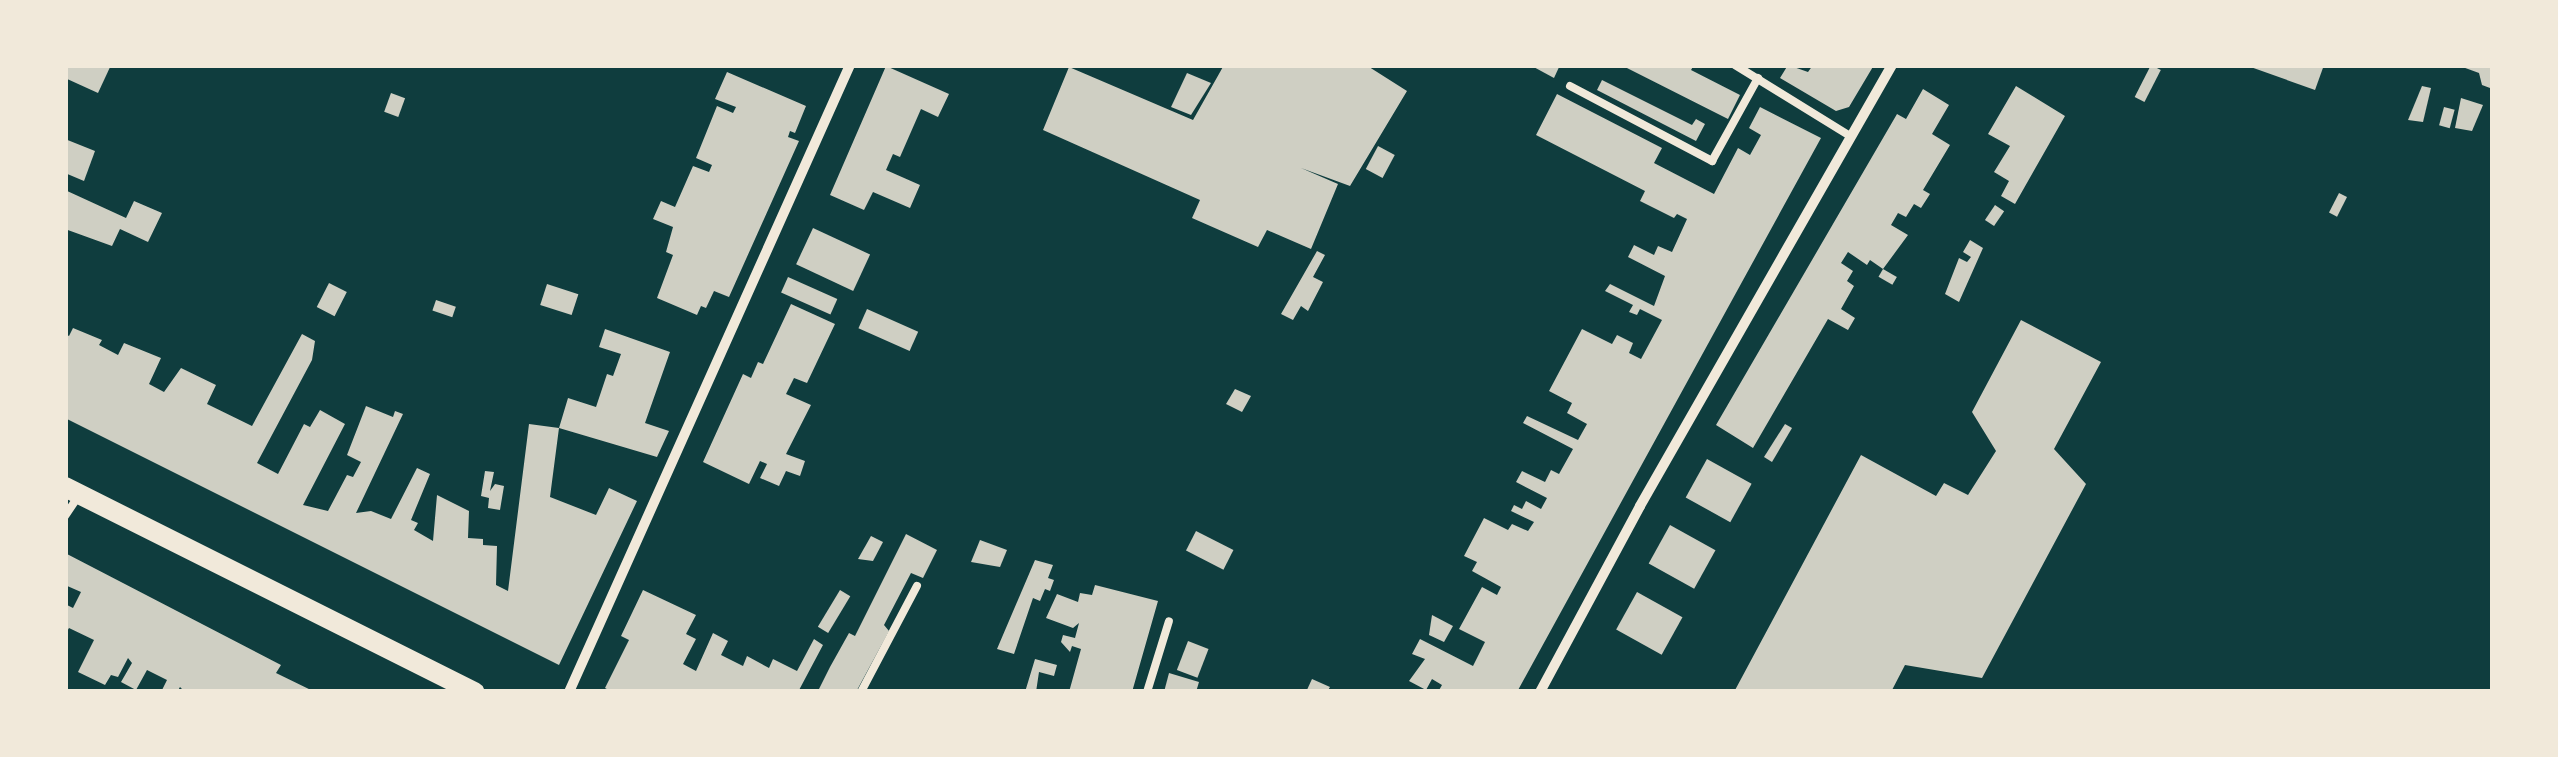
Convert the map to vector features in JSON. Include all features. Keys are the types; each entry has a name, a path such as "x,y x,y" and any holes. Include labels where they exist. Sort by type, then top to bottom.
{"main road":[{"path":"72,491 474,692"}],"street":[{"path":"569,692 850,65"},
{"path":"1540,692 1892,65"}],"lane":[{"path":"1735,65 1850,136"},
{"path":"1570,86 1712,161 1758,78"},
{"path":"65,516 72,491"},
{"path":"861,692 917,586"},
{"path":"1147,692 1169,621"}],"building":[{"path":"65,65 111,65 98,93 65,78"},
{"path":"1224,65 1366,65 1407,91 1350,186 1301,168 1338,184 1311,249 1267,230 1258,247 1192,218 1200,200 1043,130 1069,67 1193,120"},
{"path":"1530,65 1560,65 1554,78"},
{"path":"1621,65 1694,65 1691,70 1740,95 1728,119"},
{"path":"1788,65 1808,72 1813,65 1874,65 1849,107 1836,111 1780,78"},
{"path":"2151,65 2161,70 2144,102 2135,97"},
{"path":"2245,65 2324,65 2315,90"},
{"path":"2457,65 2493,65 2490,88 2482,85 2479,73"},
{"path":"886,66 949,94 938,117 921,109 900,157 893,154 886,170 920,185 910,208 873,192 864,210 830,195"},
{"path":"727,72 806,106 795,133 790,131 788,137 799,141 729,297 714,291 706,308 701,306 697,315 657,298 673,255 666,252 673,227 653,219 661,201 675,207 693,166 709,172 712,165 696,158 717,106 733,113 736,107 715,99"},
{"path":"1187,73 1211,83 1191,115 1171,107"},
{"path":"1602,80 1692,125 1696,119 1705,124 1696,141 1597,90"},
{"path":"2016,86 2065,116 2015,204 2001,196 2009,181 1994,172 2010,146 1988,134"},
{"path":"2422,86 2431,88 2423,122 2408,120"},
{"path":"1923,89 1949,105 1932,134 1950,145 1923,190 1930,194 1921,208 1914,204 1906,217 1898,213 1891,225 1908,235 1883,269 1870,260 1867,265 1848,252 1841,263 1853,271 1847,281 1854,286 1841,309 1855,318 1848,330 1828,319 1753,448 1716,425 1897,114 1906,119"},
{"path":"391,93 405,98 398,117 384,112"},
{"path":"1557,94 1662,148 1654,163 1714,194 1738,148 1750,155 1761,135 1749,128 1760,107 1821,138 1517,692 1438,692 1442,685 1432,679 1426,690 1409,681 1425,659 1412,654 1420,639 1473,666 1485,642 1459,629 1482,587 1497,595 1501,587 1472,571 1477,562 1464,556 1484,518 1508,530 1512,524 1528,531 1534,522 1511,511 1514,505 1522,509 1526,501 1541,509 1547,498 1516,482 1522,471 1545,482 1551,470 1559,474 1573,449 1523,423 1527,416 1578,440 1587,424 1567,413 1572,403 1549,391 1582,329 1612,344 1617,335 1633,343 1629,353 1641,359 1662,320 1640,309 1637,315 1629,312 1633,305 1605,291 1610,284 1654,306 1665,276 1628,257 1634,245 1654,255 1658,246 1672,252 1687,219 1677,214 1674,218 1640,201 1645,191 1536,135"},
{"path":"2461,98 2483,105 2472,131 2455,128"},
{"path":"2444,107 2455,110 2450,128 2439,125"},
{"path":"65,139 95,151 84,181 65,173"},
{"path":"1378,146 1395,155 1383,178 1366,169"},
{"path":"65,190 126,218 134,201 162,213 148,242 120,229 112,246 65,229"},
{"path":"2339,193 2347,197 2337,217 2329,213"},
{"path":"1995,205 2004,211 1994,226 1985,220"},
{"path":"813,228 870,255 853,291 796,264"},
{"path":"1970,240 1983,248 1959,302 1945,294 1959,258 1967,262 1971,257 1963,252"},
{"path":"1317,251 1325,255 1313,277 1323,282 1308,311 1301,306 1293,320 1281,314"},
{"path":"1883,269 1897,277 1892,285 1878,277"},
{"path":"788,277 837,299 830,314 781,293"},
{"path":"329,283 347,292 335,316 317,307"},
{"path":"547,284 578,294 572,315 540,305"},
{"path":"436,300 456,307 452,317 432,310"},
{"path":"791,304 835,324 807,383 794,378 786,394 811,405 786,454 805,461 800,476 786,471 779,486 760,478 767,464 760,461 749,484 703,462 743,374 751,378 758,362 763,364"},
{"path":"867,309 918,332 910,351 858,328"},
{"path":"2021,320 2101,362 2054,449 2086,484 1982,678 1905,665 1891,692 1734,692 1861,455 1936,496 1944,483 1968,495 1996,451 1972,412"},
{"path":"73,328 102,340 99,345 118,355 124,343 161,358 149,384 164,392 181,368 216,385 207,404 252,426 302,334 315,341 312,360 257,463 278,474 304,424 310,427 320,410 345,424 303,505 328,511 347,475 353,477 361,462 347,455 366,406 393,417 395,411 403,414 356,513 371,511 391,519 417,468 430,474 411,520 418,523 414,530 433,541 437,495 469,511 468,538 483,539 483,545 497,546 496,585 508,591 529,424 559,428 550,497 596,515 609,488 637,501 559,665 65,418 65,334 69,336"},
{"path":"605,329 670,352 645,423 669,431 657,457 559,428 568,398 596,407 607,374 613,376 621,354 599,347"},
{"path":"1235,389 1251,396 1242,412 1226,404"},
{"path":"1785,424 1792,428 1772,462 1764,457"},
{"path":"1707,459 1752,484 1730,522 1686,497"},
{"path":"485,471 494,472 490,491 495,484 504,486 500,510 488,508 489,498 481,496"},
{"path":"1670,525 1715,550 1694,589 1649,563"},
{"path":"1196,531 1233,550 1223,570 1186,551"},
{"path":"906,534 937,550 923,578 911,573 884,625 889,631 856,692 824,692 819,689 830,667 849,633 855,636"},
{"path":"871,536 883,542 873,561 858,559"},
{"path":"980,540 1007,550 1000,567 971,562"},
{"path":"67,554 281,665 276,673 315,692 185,692 180,687 177,692 161,692 167,680 147,670 136,690 121,682 132,663 128,658 118,677 111,675 105,685 78,672 94,640 69,628 65,635 65,604 73,608 81,592 65,585"},
{"path":"1035,560 1053,565 1048,578 1054,580 1050,591 1045,589 1040,601 1033,598 1014,654 997,649"},
{"path":"1095,585 1158,601 1132,692 1069,692 1081,649 1072,646 1070,652 1061,642 1063,635 1075,638 1079,623 1073,628 1046,618 1057,594 1078,602 1080,593 1092,595"},
{"path":"643,590 696,615 686,634 696,639 683,664 696,671 713,633 728,641 721,655 743,666 747,656 769,668 773,659 797,671 814,639 823,645 798,692 612,692 605,688 629,640 621,636"},
{"path":"840,590 850,596 828,633 818,627"},
{"path":"1637,592 1682,617 1662,655 1616,630"},
{"path":"1432,615 1453,626 1444,642 1429,635"},
{"path":"1188,641 1209,649 1197,678 1177,670"},
{"path":"1035,659 1057,665 1054,676 1039,672 1036,692 1025,692"},
{"path":"1169,673 1199,682 1196,692 1164,692"},
{"path":"1312,679 1330,687 1327,692 1306,692"}]}
